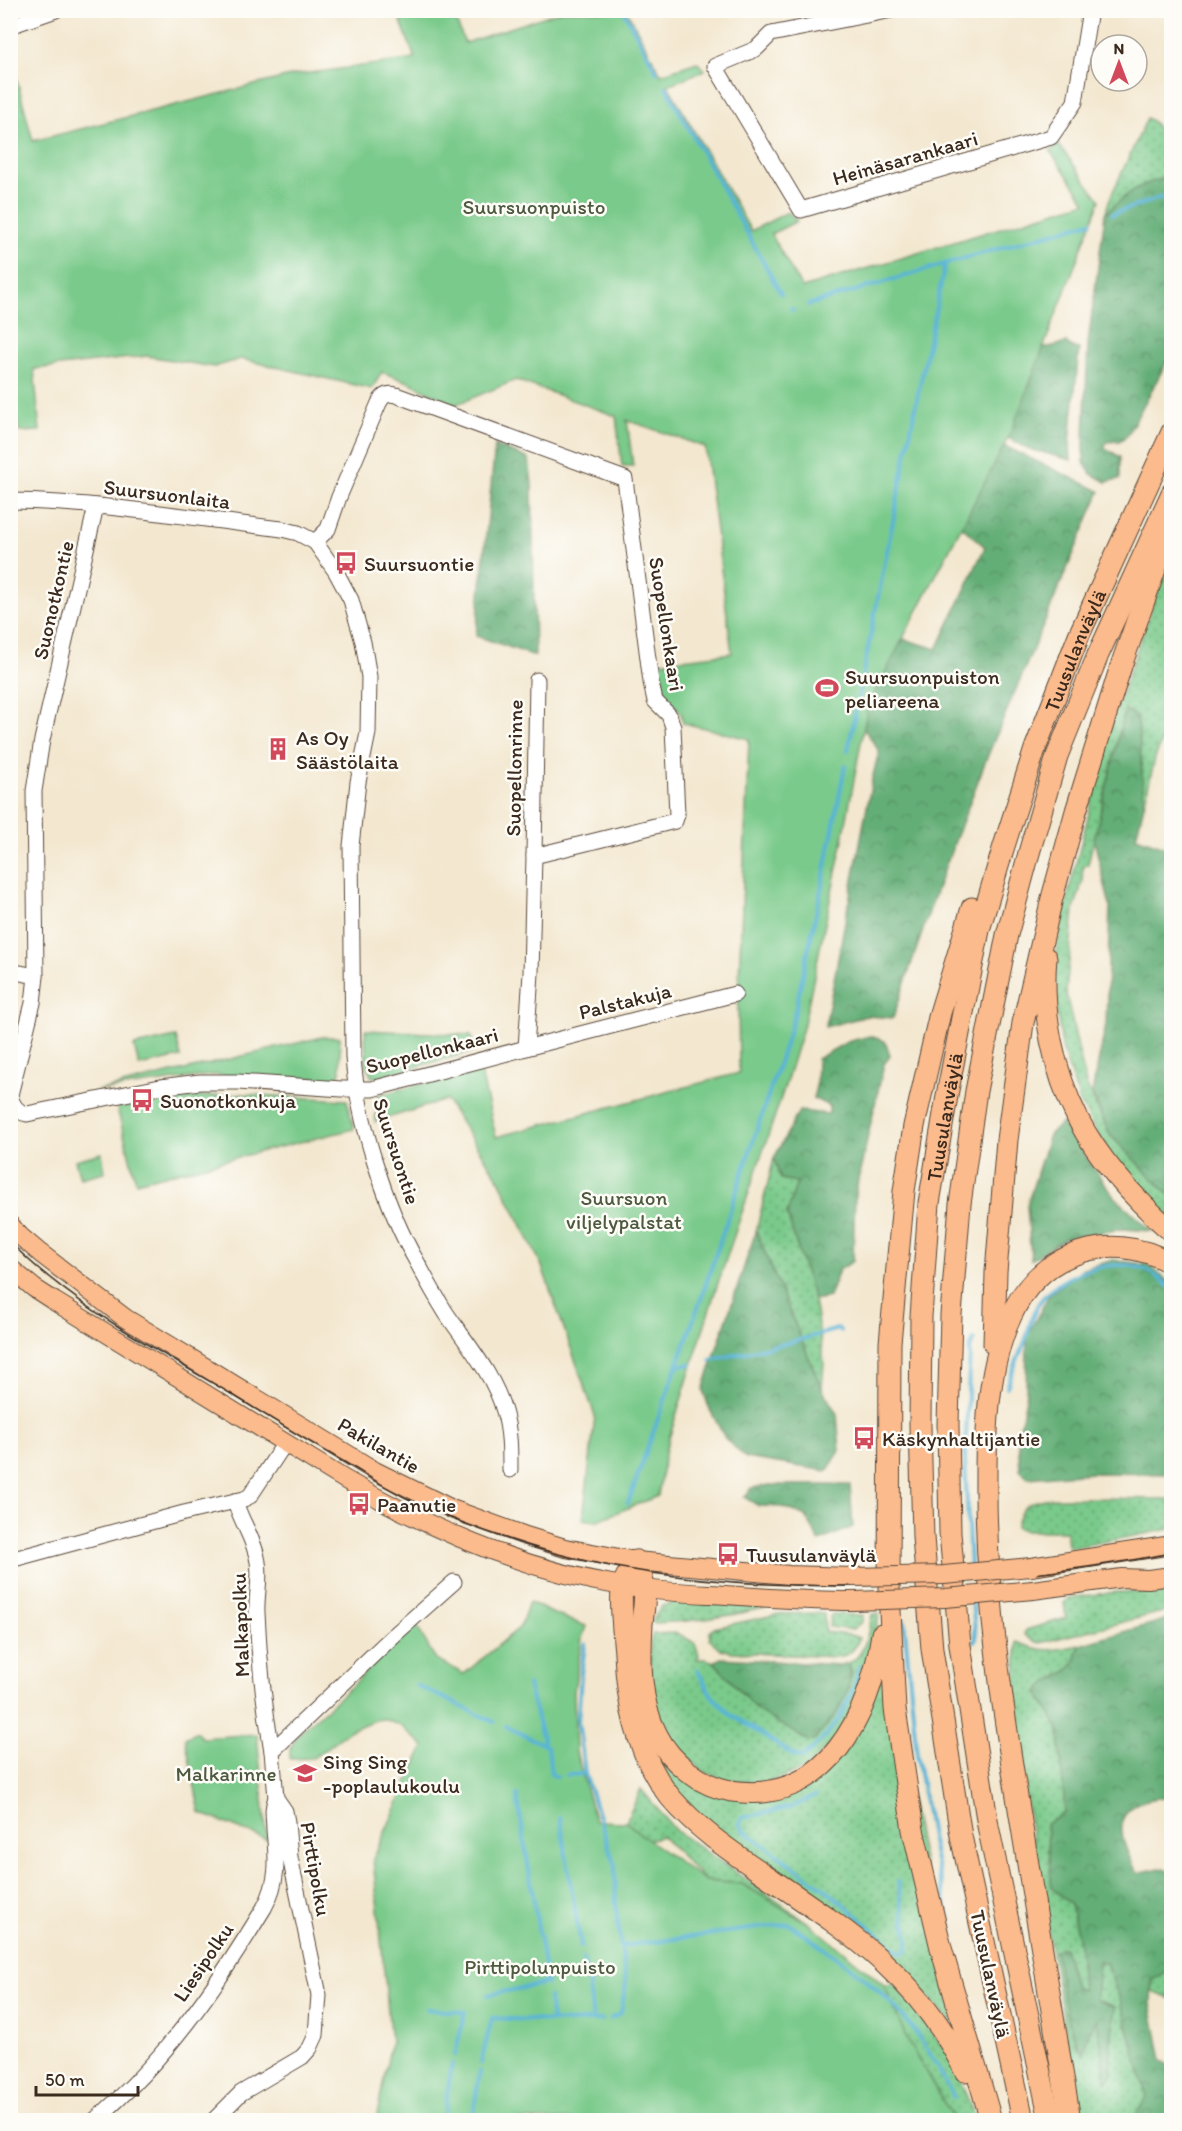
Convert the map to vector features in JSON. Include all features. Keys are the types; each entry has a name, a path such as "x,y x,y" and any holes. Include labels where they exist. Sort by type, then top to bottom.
{"highway":[{"name":"Tuusulanväylä","path":"1023,2121 961,1836 932,1649 923,1537 920,1425 921,1317 929,1203 979,930 1035,749 1079,635 1172,432"},
{"name":"Tuusulanväylä","path":"1050,2121 987,1826 960,1646 950,1533 948,1424 951,1314 960,1204 976,1091 1007,935 1029,853 1057,756 1108,634 1172,492"},
{"path":"1070,2121 1005,1722 993,1632 986,1534 986,1438 993,1377 996,1272 1007,1140 1023,1023 1052,898 1121,666 1158,561 1172,529"},
{"path":"989,2121 941,1948 913,1830 895,1709 889,1591 890,1343 898,1244 915,1126 940,1013 989,854 1035,749"},
{"path":"1052,898 1046,964 1047,1010 1062,1080 1078,1120 1125,1187 1172,1232"},
{"path":"993,1377 1011,1314 1035,1279 1057,1262 1076,1253 1108,1247 1127,1247 1161,1257 1172,1264"},
{"path":"636,1561 645,1589 641,1666 646,1709 658,1738 678,1762 707,1783 722,1789 762,1793 784,1788 805,1780 833,1756 850,1733 874,1672 880,1652 889,1591"},
{"path":"636,1561 622,1586 628,1697 642,1748 660,1781 671,1797 690,1816 730,1851 852,1935 894,1971 923,2002 951,2042 989,2121"}],"main road":[{"name":"Pakilantie","path":"14,1235 125,1318 392,1480 454,1510 565,1548 636,1561 789,1575 852,1577 944,1575 1031,1567 1172,1545"},
{"path":"10,1268 54,1301 388,1505 445,1532 515,1559 622,1586 676,1593 794,1600 945,1598 1033,1590 1122,1578 1148,1579 1172,1576"}],"street":[{"path":"10,26 56,10"},
{"name":"Heinäsarankaari","path":"892,10 771,34 756,49 716,66 801,210 1051,137 1075,102 1090,10"},
{"name":"Suopellonkaari","path":"315,542 328,529 376,410 382,397 387,394 396,395 625,479 651,682 655,700 669,715 673,727 677,814 675,821 534,856 531,973 526,1048 372,1089 356,1089"},
{"name":"Suursuonlaita","path":"10,501 42,501 96,506 282,529 298,533 315,542"},
{"name":"Suonotkontie","path":"11,1098 33,1003 36,976 34,822 36,778 42,740 96,506"},
{"name":"Suursuontie","path":"315,542 327,555 351,600 363,642 369,677 368,734 358,782 351,846 353,1057 356,1089 370,1142 401,1229 415,1259 445,1311 489,1378 504,1409 509,1432 510,1470"},
{"name":"Suopellonrinne","path":"534,856 537,680"},
{"path":"10,971 36,976"},
{"name":"Palstakuja","path":"526,1048 735,994"},
{"path":"11,1098 20,1113 27,1114 160,1087 219,1081 356,1089"},
{"path":"10,1560 250,1496 285,1443"},
{"name":"Malkapolku","path":"235,1501 239,1516 256,1551 258,1563 257,1611 266,1719 272,1751"},
{"path":"272,1751 392,1637 454,1582"},
{"name":"Pirttipolku","path":"214,2121 241,2093 302,2057 310,2048 316,2035 319,1995 290,1857 285,1811 276,1797 272,1751"},
{"name":"Liesipolku","path":"95,2121 125,2096 203,2002 268,1901 276,1878 272,1806 276,1797"}],"green space":[{"name":"Suursuonpuisto","path":"397,11 452,11 465,43 561,11 627,11 661,74 697,62 705,70 668,85 751,231 788,212 797,221 771,234 802,288 1086,202 1050,151 1059,145 1100,200 1011,432 868,705 842,844 803,1028 666,1448 658,1496 596,1521 583,1519 595,1416 541,1264 498,1178 446,1100 375,1122 378,1095 480,1069 496,1137 739,1073 738,1002 749,739 683,723 681,713 663,691 659,662 732,653 705,447 627,420 633,466 622,466 616,416 516,380 455,405 411,383 382,372 372,389 241,359 214,367 147,356 34,369 40,431 19,432 10,373 10,53 33,141 294,75 415,59"},
{"path":"1147,118 1153,122 1171,146 1171,177 1142,186 1120,200 1105,214 1110,198"},
{"path":"1171,177 1171,354 1127,436 1119,441 1107,442 1104,447 1120,457 1120,479 1106,482 1091,474 1084,463 1088,343 1105,214 1120,200 1142,186"},
{"path":"1066,343 1079,349 1070,442 1071,460 1029,449 1008,438 1014,425 1031,351"},
{"path":"998,443 1100,491 986,760 939,883 893,1018 867,1016 825,1027 879,751 852,711 904,639 937,649 985,547 962,527 960,459"},
{"path":"495,445 529,459 532,484 535,656 476,636"},
{"path":"1171,553 1171,718 1155,758 1144,805 1138,720 1125,710 1088,864 1084,866 1083,880 1074,910 1066,993 1086,1084 1110,1135 1171,1197 1171,1222 1120,1167 1080,1102 1063,1052 1055,1000 1055,956 1064,911 1112,721"},
{"path":"1125,709 1138,719 1144,805 1136,837 1171,849 1171,1197 1110,1135 1092,1093 1106,1024 1110,906 1094,840"},
{"path":"365,1030 471,1035 475,1051 372,1077 366,1066"},
{"path":"870,1036 885,1041 890,1056 884,1064 855,1194 853,1261 839,1270 829,1297 814,1300 787,1214 797,1182 781,1179 774,1158 799,1111 829,1114 829,1106 813,1098 816,1087 817,1059 847,1042"},
{"path":"176,1037 181,1057 139,1066 134,1046"},
{"path":"322,1037 340,1037 340,1073 336,1079 211,1075 97,1091"},
{"path":"240,1094 347,1100 354,1129 136,1182 117,1108 155,1100"},
{"path":"1062,1123 1113,1195 1152,1231 1123,1229 1066,1238 1031,1260 1027,1205 1049,1135"},
{"path":"102,1153 105,1172 80,1178 75,1160"},
{"path":"774,1158 781,1179 797,1182 787,1214 814,1300 824,1362 822,1389 756,1231"},
{"path":"756,1231 822,1389 837,1414 840,1451 827,1471 746,1458 725,1438 709,1408 703,1390"},
{"path":"1113,1260 1149,1265 1171,1284 1171,1474 1093,1473 1028,1478 1020,1470 1018,1437 1026,1398 1027,1336 1049,1295 1081,1270"},
{"path":"769,1485 850,1485 853,1527 819,1541 806,1516 783,1507 759,1506 744,1497 752,1488"},
{"path":"1052,1498 1171,1499 1171,1529 1071,1548 1068,1545 1066,1531 1025,1531 1016,1527 1023,1509 1036,1501"},
{"path":"1116,1592 1171,1593 1171,1610 1040,1643 1024,1634 1026,1630 1066,1618 1064,1603 1068,1598"},
{"path":"679,1601 764,1608 696,1620 655,1623 652,1621 662,1606"},
{"name":"Pirttipolunpuisto","path":"529,1602 586,1626 574,1692 576,1752 595,1821 626,1822 706,1881 742,1884 813,1926 884,1985 908,2042 954,2120 376,2120 391,2042 373,1859 424,1746 401,1726 384,1719 374,1720 351,1730 313,1758 290,1759 290,1749 300,1732 354,1684 415,1623 436,1660 464,1674 520,1627"},
{"path":"779,1614 824,1614 825,1632 859,1638 851,1652 836,1657 732,1652 721,1649 710,1640 710,1632 714,1628"},
{"path":"832,1614 863,1615 862,1622 852,1630 829,1627"},
{"path":"872,1614 879,1614 869,1667 839,1735 805,1769 765,1783 724,1780 703,1771 683,1755 662,1726 651,1685 650,1643 653,1634 677,1633 695,1643 699,1655 697,1659 714,1662 743,1695 813,1740 834,1716 852,1675 849,1663 863,1648"},
{"path":"1171,1618 1171,1794 1146,1800 1133,1806 1126,1812 1122,1829 1129,1857 1137,1873 1160,1868 1171,1872 1171,1975 1168,1971 1152,1979 1151,2004 1162,2060 1171,2067 1171,2120 1133,2120 1147,2097 1120,1999 1106,1963 1099,1961 1096,2000 1115,2007 1110,2051 1112,2076 1106,2082 1097,2019 1087,2037 1084,2054 1068,2020 1055,1951 1064,1947 1075,1988 1082,1990 1079,1942 1071,1905 1052,1888 1046,1824 1065,1813 1059,1729 1038,1692 1047,1683 1070,1669 1076,1660 1080,1645"},
{"path":"1017,1642 1048,1650 1080,1645 1076,1660 1070,1669 1047,1683 1038,1692 1059,1729 1065,1813 1046,1825 1052,1888 1071,1905 1079,1942 1082,1990 1075,1988 1064,1947 1055,1951 1076,2045 1084,2053 1087,2037 1097,2018 1107,2082 1112,2076 1110,2051 1115,2007 1096,2000 1099,1960 1106,1963 1120,1999 1147,2097 1133,2120 1082,2120 1039,1883 1015,1728"},
{"path":"721,1658 840,1665 849,1663 849,1685 835,1715 814,1740 808,1741 758,1711 714,1662"},
{"path":"883,1659 956,2027 907,1974 713,1827 676,1790 651,1750 652,1741 690,1781 807,1784"},
{"name":"Malkarinne","path":"197,1732 202,1738 257,1734 267,1840 200,1813 185,1738"},
{"path":"641,1789 675,1830 813,1926 742,1884 706,1881 662,1836 648,1840 626,1822"},
{"path":"1168,1971 1171,1975 1171,1999 1152,1992 1152,1979"},
{"path":"884,1985 895,1985 951,2057 976,2120 954,2120 908,2042"}],"waterway":[{"path":"623,10 657,72"},
{"path":"666,87 781,294"},
{"path":"1112,214 1172,194"},
{"path":"848,750 945,264 1091,222"},
{"path":"808,305 945,264"},
{"path":"628,1503 703,1293 793,1020 845,766"},
{"path":"1007,1387 1039,1303 1048,1292 1061,1283 1090,1270 1122,1265 1150,1272 1172,1289"},
{"path":"711,1360 838,1329 841,1331"},
{"path":"970,1567 965,1459 970,1348 974,1340"},
{"path":"677,1366 691,1364"},
{"path":"972,1601 976,1638 974,1641"},
{"path":"904,1620 917,1755 931,1837 951,1931"},
{"path":"585,1644 578,1721 585,1774 615,1866 616,1908 626,1983 621,2013 610,2019"},
{"path":"697,1670 712,1696 730,1714 795,1756 803,1757 826,1735 839,1718 853,1690 860,1667"},
{"path":"416,1685 494,1722"},
{"path":"528,1685 544,1744"},
{"path":"506,1726 548,1747 551,1774 557,1777"},
{"path":"567,1775 585,1774"},
{"path":"517,1795 547,1984"},
{"path":"815,1796 792,1807 741,1818 740,1825 743,1830 828,1891 903,1953 908,1949 908,1939 898,1882"},
{"path":"560,1818 581,1946"},
{"path":"622,1946 789,1924 849,1967 891,2003 924,2045 954,2098"},
{"path":"583,1959 593,2020"},
{"path":"488,1995 547,1983"},
{"path":"549,1997 552,2021"},
{"path":"427,2009 465,2012"},
{"path":"455,2055 465,2012"},
{"path":"481,2063 492,2018 571,2022 602,2020"},
{"path":"443,2120 452,2064"},
{"path":"472,2120 480,2071"}],"tram line":[{"path":"10,1242 61,1287 117,1326 397,1493 474,1527 567,1556 615,1567 684,1577 754,1584 824,1586 964,1581 1103,1565 1172,1553"}],"place":[{"name":"Suursuontie","path":"346,563"},
{"name":"Suursuonpuiston peliareena","path":"827,688"},
{"name":"As Oy Säästölaita","path":"278,749"},
{"name":"Suonotkonkuja","path":"142,1100"},
{"name":"Käskynhaltijantie","path":"864,1438"},
{"name":"Paanutie","path":"359,1504"},
{"name":"Tuusulanväylä","path":"728,1554"},
{"name":"Sing Sing -poplaulukoulu","path":"305,1773"}],"park label":[{"name":"Suursuon viljelypalstat","path":"624,1209"}]}
